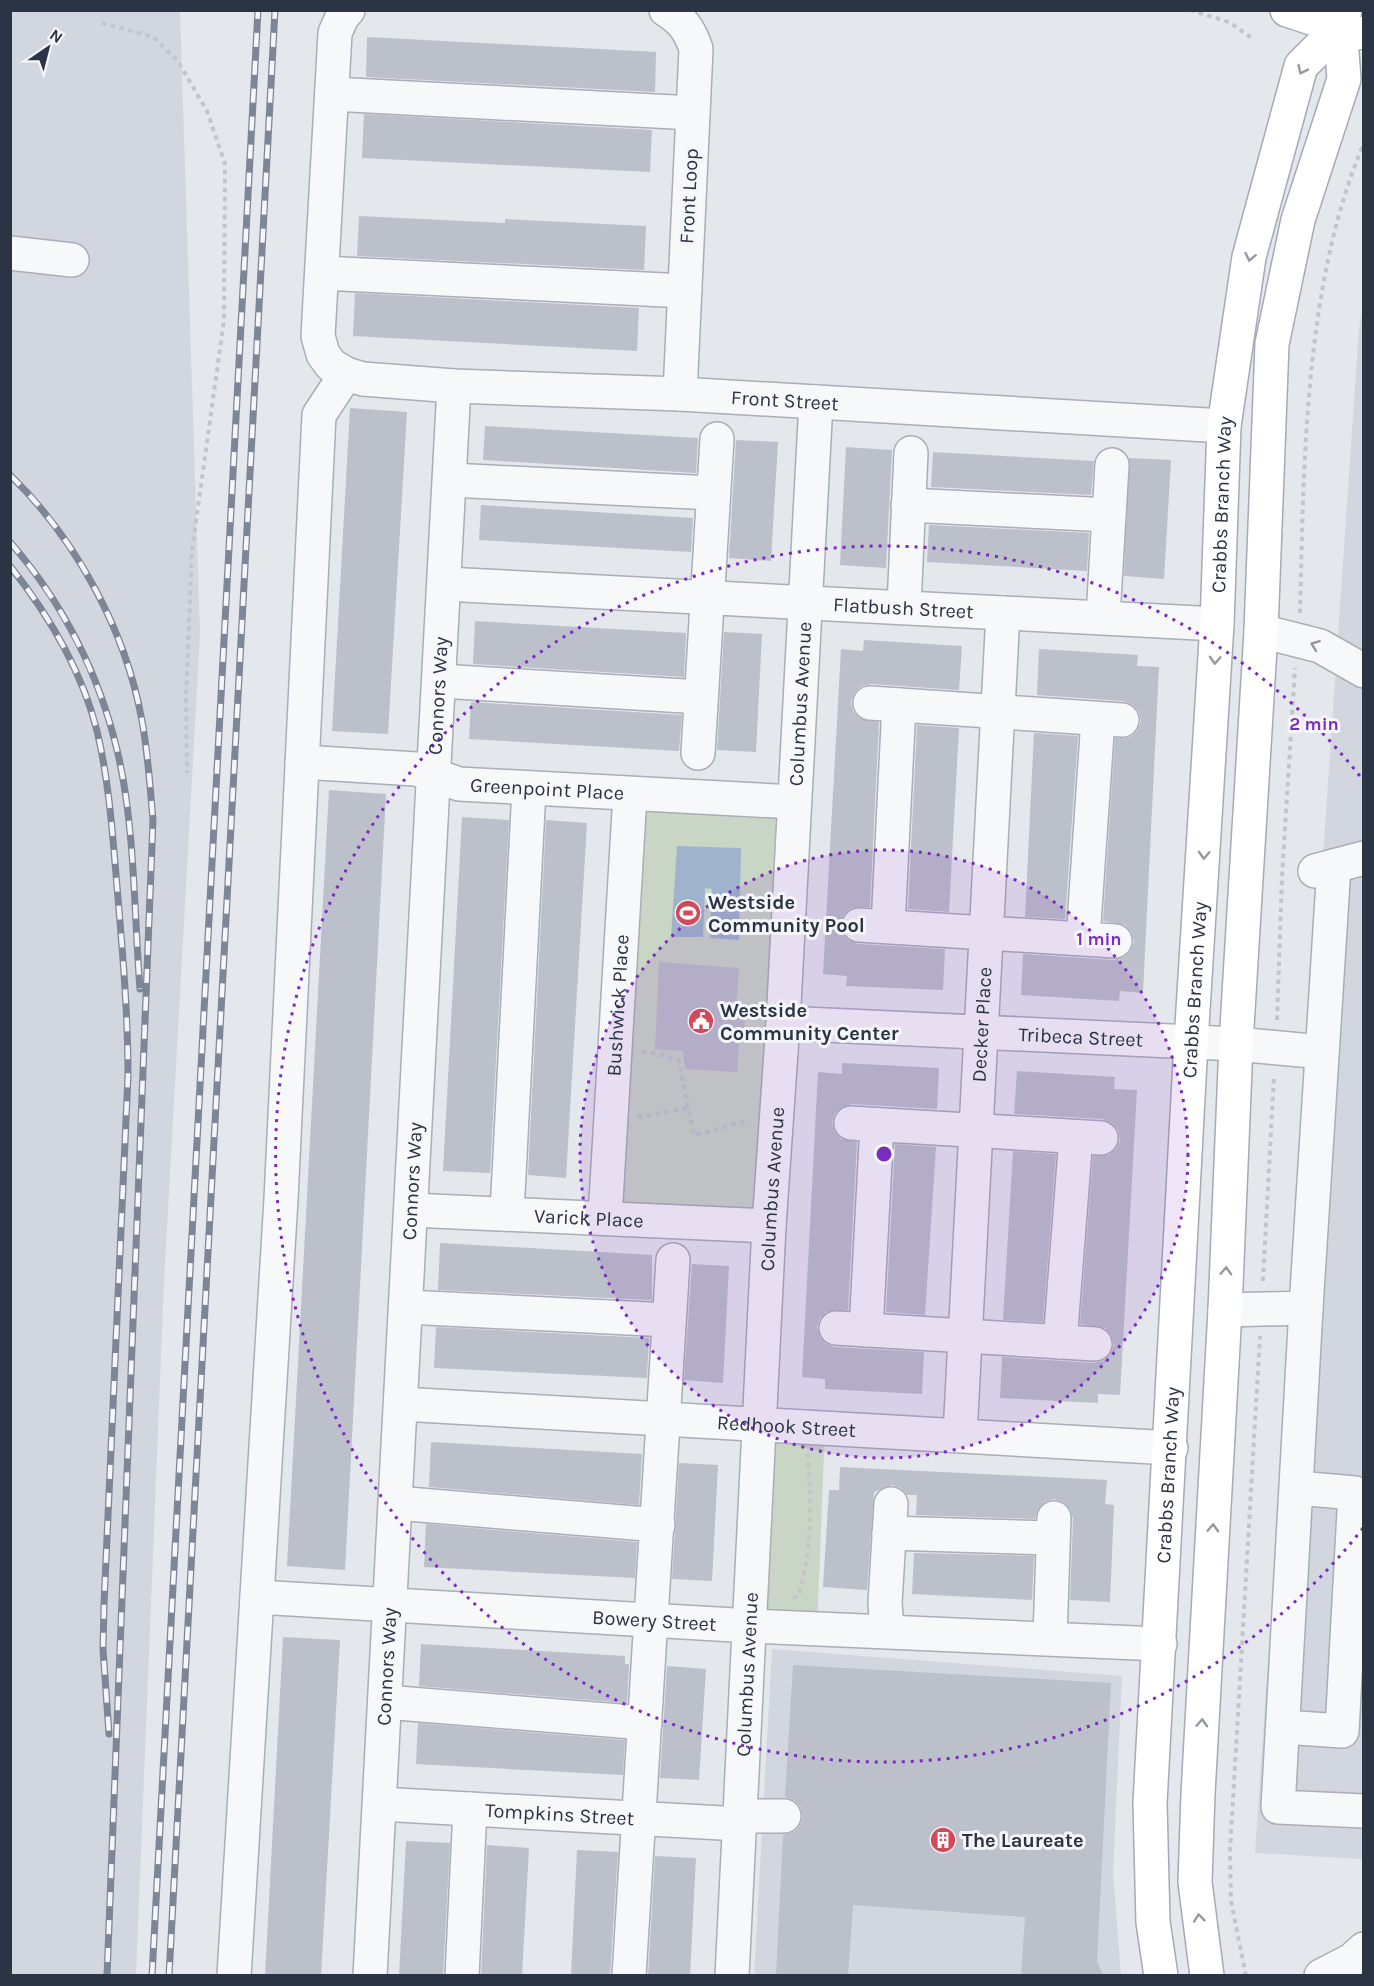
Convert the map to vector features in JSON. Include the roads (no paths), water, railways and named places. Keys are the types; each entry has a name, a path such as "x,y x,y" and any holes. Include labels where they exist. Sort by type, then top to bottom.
{"main road":[{"path":"1207,1976 1195,1881 1225,1310 1236,1044 1262,631 1272,344 1298,220 1344,79 1350,24 1287,10"},
{"name":"Crabbs Branch Way","path":"1161,1976 1153,1922 1150,1803 1171,1448 1191,1042 1217,624 1224,426 1249,257 1301,66 1350,24"}],"street":[{"path":"234,1976 281,1198 319,415 346,374 331,365 323,354 318,336 336,33 342,17 348,10"},
{"name":"Front Loop","path":"666,10 681,21 690,32 696,49 680,394"},
{"path":"332,94 693,113"},
{"path":"10,253 72,261"},
{"path":"322,273 685,291"},
{"name":"Front Street","path":"346,374 363,378 454,386 680,394 1224,426"},
{"name":"Connors Way","path":"370,1976 454,386"},
{"name":"Columbus Avenue","path":"732,1976 761,1424 768,1226 783,1023 816,402"},
{"path":"698,753 717,439"},
{"path":"904,606 910,453"},
{"path":"1103,617 1112,465"},
{"path":"450,480 713,493"},
{"path":"909,505 1109,515"},
{"name":"Flatbush Street","path":"445,584 1217,624"},
{"name":"Decker Place","path":"960,1436 1003,613"},
{"path":"1262,631 1320,646 1364,671"},
{"path":"440,681 701,697"},
{"path":"1083,938 1110,720 884,704 873,926 1115,940"},
{"name":"Greenpoint Place","path":"302,762 416,769 459,784 794,802"},
{"path":"507,1213 529,789"},
{"name":"Bushwick Place","path":"605,1218 630,794"},
{"path":"1337,865 1322,1052 1278,1808 1364,1811"},
{"name":"Tribeca Street","path":"783,1023 1236,1044 1322,1052"},
{"path":"1060,1342 1089,1137 864,1124 851,1329 1060,1342 1095,1344"},
{"name":"Varick Place","path":"411,1210 768,1226"},
{"path":"629,1976 673,1260"},
{"path":"406,1306 669,1320"},
{"path":"1225,1310 1306,1308"},
{"name":"Redhook Street","path":"401,1404 1171,1448"},
{"path":"1283,1727 1342,1731 1355,1493 1297,1488"},
{"path":"396,1503 658,1525"},
{"path":"887,1630 890,1519 1053,1527 1050,1638"},
{"name":"Bowery Street","path":"257,1597 390,1603 751,1626 887,1630 1160,1644"},
{"path":"385,1702 645,1723"},
{"name":"Tompkins Street","path":"380,1804 639,1818 741,1820 784,1816"},
{"path":"462,1976 470,1809"},
{"path":"1322,1976 1352,1960 1364,1949"}],"water":[{"name":"Westside Community Pool","path":"677,846 741,848 739,940 710,938 712,889 705,888 703,937 671,937"}],"railway":[{"path":"152,1976 258,10"},
{"path":"169,1976 275,10"},
{"path":"10,475 34,500 77,557 111,620 124,654 142,721 153,820 107,1976"},
{"path":"10,542 29,565 63,615 90,669 110,725 124,782 128,811 140,989"},
{"path":"10,566 38,604 62,644 91,709 105,772 114,856 125,987 128,1076 104,1604 103,1649 109,1734"}],"place":[{"name":"Westside Community Pool","path":"688,913"},
{"name":"Westside Community Center","path":"701,1021"},
{"name":"The Laureate","path":"943,1840"}]}
